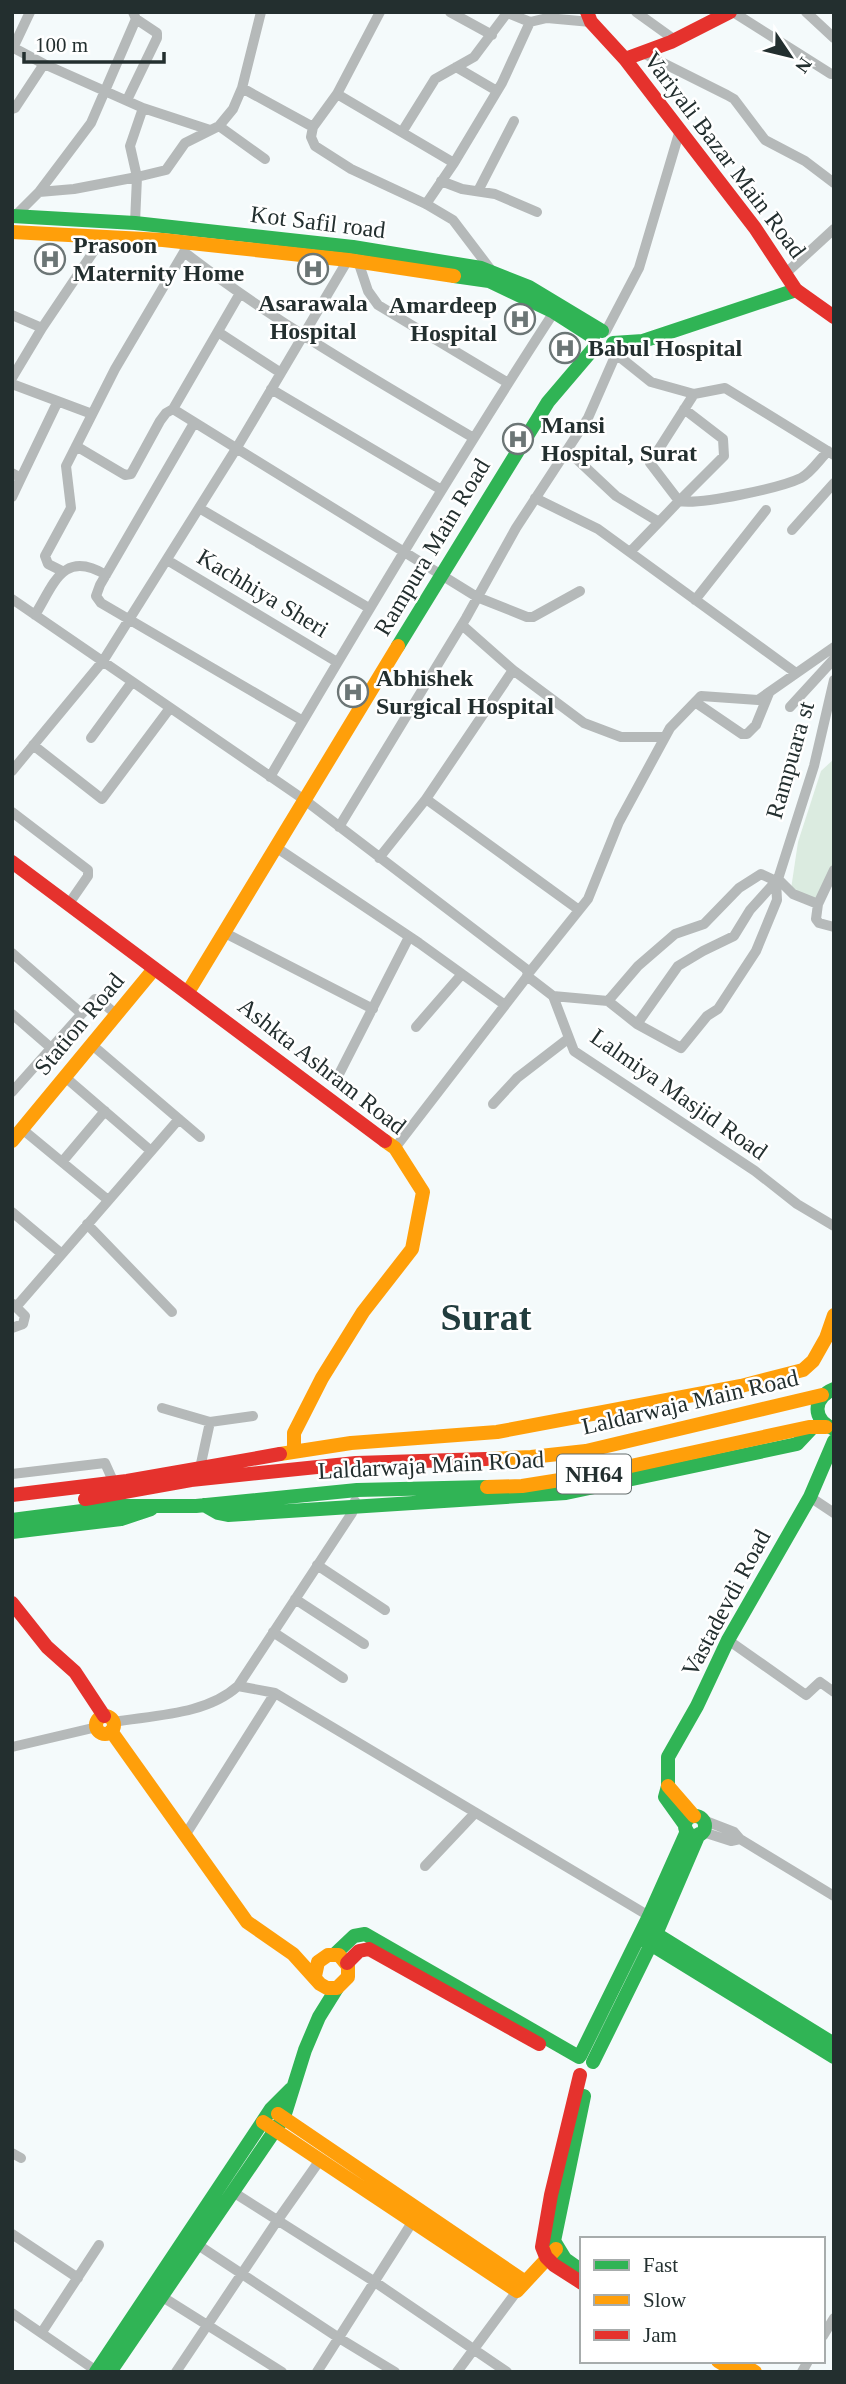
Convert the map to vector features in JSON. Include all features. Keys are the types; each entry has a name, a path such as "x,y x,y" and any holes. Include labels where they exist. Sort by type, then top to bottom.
{"main road":[{"path":"625,60 675,40 710,16 732,12"},
{"name":"Variyali Bazar Main Road","path":"589,17 755,228 796,290 834,317"},
{"name":"Kot Safil road","path":"13,216 135,223 188,241"},
{"name":"Kot Safil road","path":"12,232 188,241 491,271 560,303 605,342"},
{"name":"Kot Safil road","path":"353,256 489,281 554,312 605,342"},
{"path":"605,342 643,341 796,290"},
{"name":"Rampura Main Road","path":"188,992 306,802 440,574 548,402 605,342"},
{"name":"Ashkta Ashram Road","path":"12,862 395,1148 423,1192 412,1249 363,1312 322,1378 295,1433 294,1451"},
{"name":"Station Road","path":"12,1141 154,969"},
{"path":"194,1473 294,1451 351,1443 497,1432 741,1386 803,1370 813,1360 826,1338 834,1315"},
{"name":"NH64","path":"824,1428 816,1406 829,1388"},
{"name":"Laldarwaja Main Road","path":"194,1473 531,1457 586,1451 829,1388"},
{"path":"204,1505 228,1515 583,1490 797,1444 824,1428"},
{"name":"Laldarwaja Main ROad","path":"159,1506 204,1505 357,1490 522,1486 824,1428"},
{"name":"Vastadevdi Road","path":"695,1826 665,1797 668,1786 668,1758 697,1706 728,1640 810,1497 834,1441"},
{"name":"NH64","path":"12,1508 194,1473"},
{"path":"12,1495 111,1489"},
{"name":"NH64","path":"12,1520 121,1506 159,1506"},
{"path":"12,1532 121,1519 159,1506"},
{"path":"12,1603 47,1647 75,1672 106,1724 251,1926 291,1953 318,1981 337,1988"},
{"path":"580,2270 542,2247 543,2231 582,2064 648,1932 695,1826"},
{"path":"648,1932 834,2044"},
{"path":"648,1932 777,2024 834,2057"},
{"path":"322,2008 316,1964 354,1954 364,1948 369,1949 582,2064"},
{"path":"100,2371 278,2113 292,2088 322,2008 348,1976 334,1958 291,1953"},
{"path":"278,2113 520,2286"},
{"path":"269,2126 413,2221 520,2286"},
{"path":"100,2371 161,2296 191,2241 233,2192 269,2126"},
{"path":"551,2253 554,2265 580,2282"},
{"path":"520,2286 551,2253"}],"street":[{"path":"30,12 13,47 44,64 143,108 214,128 265,159"},
{"path":"39,192 74,190 166,170 185,143 214,128 233,109 242,88 261,12"},
{"path":"380,12 337,94 313,127 311,137 314,146 351,169 446,215 458,225 491,271"},
{"path":"450,12 492,35"},
{"path":"636,12 675,40"},
{"path":"732,12 831,74"},
{"path":"806,12 834,38"},
{"path":"402,132 432,82 474,57 506,13 530,23 547,18 589,17"},
{"path":"13,216 39,192 91,123 134,16 157,36 127,100"},
{"path":"426,204 497,91 530,23"},
{"path":"643,53 734,99 765,140 805,161 834,183"},
{"path":"12,109 44,64"},
{"path":"456,67 497,91"},
{"path":"242,88 313,127"},
{"path":"337,94 454,163"},
{"path":"135,223 137,177 130,146 143,108"},
{"path":"478,191 514,121"},
{"path":"339,827 462,625 535,498 588,418 605,342 639,268 680,130"},
{"path":"441,181 462,189 495,194 537,212"},
{"path":"785,274 834,229"},
{"path":"12,378 104,236"},
{"path":"62,571 48,564 45,556 71,508 66,466 115,369 188,241 239,295 302,337 472,437"},
{"path":"12,771 103,661 353,256"},
{"path":"353,256 368,291 378,305 508,383"},
{"path":"76,446 125,475 131,474 160,421 173,409 239,295"},
{"path":"270,777 402,551 472,437 554,312"},
{"path":"12,315 42,328"},
{"path":"218,332 281,373"},
{"path":"605,342 651,382 694,394 725,388 831,453 804,477 718,498 688,503 679,501 650,463 694,394"},
{"path":"12,384 92,414"},
{"path":"271,389 440,489"},
{"path":"12,497 17,475 57,402"},
{"path":"630,552 724,456 723,439 684,408"},
{"path":"173,409 477,597 533,617 580,591"},
{"path":"194,423 96,596 101,603 303,722"},
{"path":"567,450 616,496 659,522"},
{"path":"792,530 834,483"},
{"path":"535,498 598,529 796,673"},
{"path":"199,508 369,608"},
{"path":"695,600 766,510"},
{"name":"Kachhiya Sheri","path":"167,559 337,662"},
{"path":"35,615 62,571 71,566 83,565 93,567 106,575"},
{"path":"12,599 306,802 526,970 527,975 553,996 608,1001 637,1024 681,1048 707,1016 718,1009 756,951 776,900 777,880"},
{"path":"462,625 513,670 584,723 612,736 665,737"},
{"path":"395,1148 588,899 619,822 670,728 701,696 758,700 834,647"},
{"path":"790,707 834,659"},
{"path":"379,858 426,799 513,670"},
{"name":"Rampuara st","path":"777,880 814,766 834,680"},
{"path":"91,738 132,682"},
{"path":"695,702 742,734 747,734 756,725 769,692"},
{"path":"33,745 102,799 170,708"},
{"path":"426,799 579,910"},
{"path":"12,812 88,870 88,876 68,905"},
{"path":"277,848 505,1005"},
{"path":"834,870 831,882 818,904 816,919 819,923 834,927"},
{"path":"608,1001 638,966 675,934 704,924 739,888 761,874 777,880 793,894 818,904"},
{"path":"637,1024 678,966 734,936 750,910 777,880"},
{"path":"225,933 373,1009"},
{"path":"336,1080 409,937"},
{"path":"12,953 81,1013"},
{"path":"416,1027 462,974"},
{"name":"Lalmiya Masjid Road","path":"553,996 574,1051 834,1226"},
{"path":"12,1092 96,998 117,1015"},
{"path":"12,1014 50,1047"},
{"path":"493,1104 517,1078 569,1038"},
{"path":"92,1044 200,1137"},
{"path":"65,1077 151,1151"},
{"path":"62,1162 105,1111"},
{"path":"12,1328 25,1320 24,1313 14,1305 179,1119"},
{"path":"22,1129 108,1200"},
{"path":"12,1212 62,1254"},
{"path":"87,1224 172,1312"},
{"path":"162,1408 210,1422 253,1416"},
{"path":"194,1473 210,1422"},
{"path":"351,1443 356,1464"},
{"path":"12,1474 105,1463 111,1489"},
{"path":"12,1747 106,1724 208,1704 226,1696 238,1686 352,1513 357,1490"},
{"path":"810,1497 834,1513"},
{"path":"317,1565 385,1610"},
{"path":"295,1599 364,1644"},
{"path":"273,1632 343,1678"},
{"path":"728,1640 806,1695 820,1682 834,1692"},
{"path":"238,1686 275,1693 475,1812 648,1932"},
{"path":"186,1834 275,1693"},
{"path":"425,1866 475,1812"},
{"path":"695,1826 734,1832 740,1839 834,1896"},
{"path":"176,2372 276,2221 320,2160"},
{"path":"233,2192 375,2282 507,2372"},
{"path":"317,2372 413,2221"},
{"path":"12,2234 78,2278"},
{"path":"191,2241 338,2338 395,2372"},
{"path":"42,2332 99,2245"},
{"path":"457,2372 520,2286"},
{"path":"161,2296 282,2372"},
{"path":"12,2313 100,2371"}],"green space":[{"path":"834,759 834,865 817,900 791,889 798,842 821,771"}],"traffic: fast":[{"path":"12,216 135,223 353,247 481,268 529,287 602,331"},
{"path":"454,276 489,281 554,312 593,337"},
{"path":"613,343 643,341 796,290"},
{"path":"398,646 548,402 594,348"},
{"path":"834,1389 822,1398 818,1409 822,1420 834,1429"},
{"path":"204,1505 228,1515 566,1493 797,1444 813,1427"},
{"path":"685,1825 665,1797 668,1786 668,1757 697,1706 728,1640 810,1497 834,1441"},
{"path":"12,1520 121,1506 196,1506 357,1490 487,1487"},
{"path":"12,1532 121,1519 151,1509"},
{"path":"695,1816 702,1819 705,1826 702,1833 695,1836 688,1833 685,1826 688,1819 695,1816"},
{"path":"580,2056 649,1916 687,1831"},
{"path":"593,2062 656,1934 699,1834"},
{"path":"648,1929 834,2044"},
{"path":"335,1954 354,1936 365,1934 579,2057"},
{"path":"644,1940 834,2057"},
{"path":"110,2372 284,2117 305,2050 319,2017 337,1988"},
{"path":"96,2372 271,2109 291,2089"},
{"path":"580,2270 565,2259 554,2241 584,2096"}],"traffic: slow":[{"path":"12,232 163,240 348,260 454,276"},
{"path":"188,992 398,646"},
{"path":"12,1141 154,969"},
{"path":"294,1451 294,1433 322,1378 363,1312 412,1249 423,1192 395,1148 385,1141"},
{"path":"280,1454 351,1443 497,1432 741,1386 803,1370 813,1361 826,1338 834,1315"},
{"path":"486,1459 586,1451 822,1395"},
{"path":"487,1487 522,1486 585,1476 809,1427 826,1427"},
{"path":"105,1716 111,1719 114,1725 111,1731 105,1734 99,1731 96,1725 99,1719 105,1716"},
{"path":"111,1731 247,1922 293,1954 320,1984 327,1988 337,1988 348,1977 348,1966 339,1955 328,1955 318,1962 315,1976"},
{"path":"668,1786 694,1816"},
{"path":"278,2114 524,2281"},
{"path":"263,2122 517,2291 556,2249"},
{"path":"721,2363 736,2372"},
{"path":"740,2363 755,2372"}],"traffic: jam":[{"path":"587,12 591,22 625,59 755,228 796,290 834,317"},
{"path":"625,59 671,42 730,12"},
{"path":"12,862 385,1141"},
{"path":"12,1495 127,1481 280,1454"},
{"path":"85,1499 191,1480 356,1463 486,1459"},
{"path":"12,1603 47,1647 75,1672 104,1716"},
{"path":"347,1963 359,1951 369,1949 539,2044"},
{"path":"580,2075 551,2195 542,2247 546,2257 554,2265 580,2282"}],"place":[{"name":"Prasoon Maternity Home","path":"50,259"},
{"name":"Asarawala Hospital","path":"313,269"},
{"name":"Amardeep Hospital","path":"520,319"},
{"name":"Babul Hospital","path":"565,348"},
{"name":"Mansi Hospital, Surat","path":"518,439"},
{"name":"Abhishek Surgical Hospital","path":"353,692"}],"district":[{"name":"Surat","path":"486,1317"}]}
